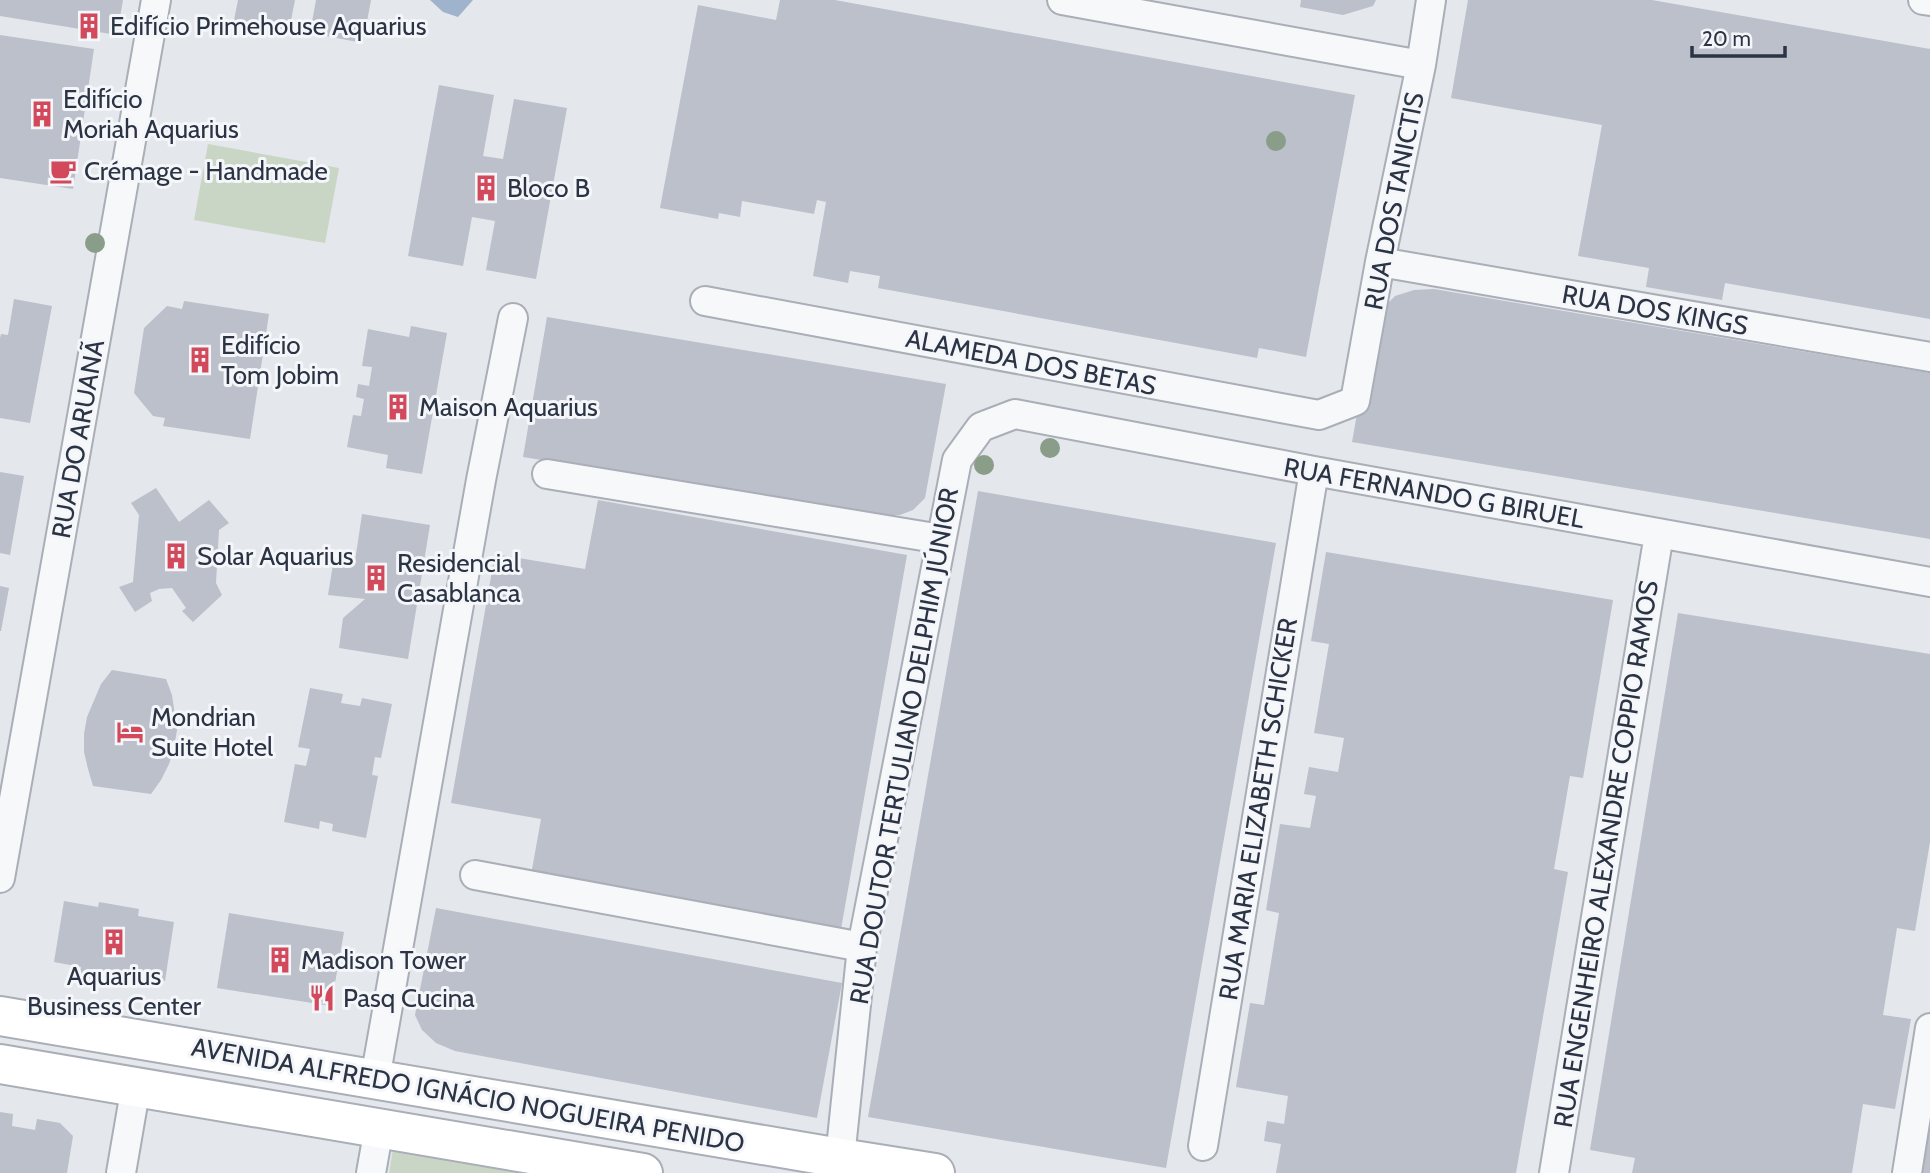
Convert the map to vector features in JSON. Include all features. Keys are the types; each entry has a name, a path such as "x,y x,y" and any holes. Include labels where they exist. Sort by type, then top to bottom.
{"street":[{"name":"RUA DO ARUANÃ","path":"0,878 156,0"},
{"path":"1062,0 1421,65"},
{"name":"RUA DOS TANICTIS","path":"1355,401 1380,262 1421,65 1431,0"},
{"path":"1923,0 1930,1"},
{"name":"RUA DOS KINGS","path":"1380,262 1930,357"},
{"name":"ALAMEDA DOS BETAS","path":"705,301 1319,415 1355,401"},
{"path":"375,1079 481,480 513,318"},
{"name":"RUA FERNANDO G BIRUEL","path":"957,460 981,428 1015,414 1930,582"},
{"name":"RUA DOUTOR TERTULIANO DELPHIM JÚNIOR","path":"840,1158 862,947 957,460"},
{"name":"RUA MARIA ELIZABETH SCHICKER","path":"1203,1146 1314,471"},
{"path":"547,474 942,539"},
{"name":"RUA ENGENHEIRO ALEXANDRE COPPIO RAMOS","path":"1554,1173 1659,534"},
{"path":"475,875 862,947"},
{"name":"AVENIDA ALFREDO IGNÁCIO NOGUEIRA PENIDO","path":"0,1016 936,1173"},
{"path":"1907,1173 1930,1028"},
{"name":"AVENIDA ALFREDO IGNÁCIO NOGUEIRA PENIDO","path":"0,1064 643,1173"},
{"path":"121,1173 136,1086"},
{"path":"371,1173 379,1128"}],"green space":[{"path":"208,144 339,168 325,243 194,220"},
{"path":"394,1143 564,1173 389,1173"}],"water":[{"path":"430,0 473,0 458,17 443,12"}],"building":[{"name":"Edifício Primehouse Aquarius","path":"0,0 123,0 117,35 0,16"},
{"path":"238,0 295,0 289,30 234,20"},
{"path":"316,0 371,0 363,43 310,33"},
{"path":"780,0 835,0 1355,95 1306,357 1259,348 1257,358 878,288 880,276 850,271 848,283 813,276 826,202 817,200 814,214 742,201 740,217 719,213 718,219 660,208 698,5 776,20"},
{"path":"1301,0 1376,0 1373,6 1343,15 1300,7"},
{"path":"1468,0 1652,0 1930,49 1930,319 1725,283 1722,300 1646,287 1649,268 1578,256 1602,125 1451,98"},
{"name":"Edifício Moriah Aquarius","path":"0,35 94,49 73,189 0,178"},
{"name":"Bloco B","path":"439,85 494,95 483,156 503,159 514,99 567,108 536,279 486,270 495,221 472,217 463,266 408,256"},
{"path":"1434,289 1930,373 1930,539 1352,442 1372,329 1381,310 1395,296 1414,290"},
{"path":"14,299 52,306 30,423 0,418 0,338 1,334 8,335"},
{"name":"Edifício Tom Jobim","path":"184,301 269,314 250,439 163,426 165,418 153,416 134,393 144,328 167,306 182,309"},
{"path":"547,317 946,384 925,498 913,510 900,515 882,516 523,457"},
{"name":"Maison Aquarius","path":"411,326 447,333 422,474 386,468 388,455 347,447 353,415 361,416 364,399 356,397 358,384 369,386 372,367 362,366 368,329 409,337"},
{"path":"0,472 24,476 10,555 0,553"},
{"name":"Solar Aquarius","path":"156,488 179,522 209,500 229,523 219,530 216,583 222,595 193,622 182,611 186,608 172,588 150,593 152,601 135,612 119,587 133,582 139,515 131,503"},
{"path":"978,491 1276,543 1166,1168 868,1117"},
{"path":"598,500 907,555 841,929 531,875 541,819 451,803 495,554 585,569"},
{"name":"Residencial Casablanca","path":"362,514 430,525 408,659 339,648 343,618 365,599 328,595 334,558 355,561"},
{"path":"1326,552 1613,600 1583,778 1570,776 1554,869 1568,872 1516,1173 1276,1173 1281,1144 1264,1141 1267,1121 1284,1124 1288,1096 1236,1087 1250,1003 1264,1005 1279,913 1266,910 1280,824 1310,828 1316,796 1304,794 1309,767 1338,772 1344,738 1314,733 1329,644 1311,641"},
{"path":"0,586 9,588 1,631 0,631"},
{"path":"1678,613 1930,654 1930,842 1915,931 1897,928 1883,1015 1911,1019 1895,1109 1863,1104 1852,1173 1632,1173 1635,1158 1590,1150"},
{"name":"Mondrian Suite Hotel","path":"112,670 166,679 172,695 177,730 174,748 161,780 151,794 93,786 84,752 84,734 87,717 101,684"},
{"path":"310,688 343,694 341,703 360,706 362,698 392,704 381,758 375,757 372,775 378,776 366,838 332,831 333,824 320,821 319,829 284,822 295,764 306,766 310,749 298,747"},
{"name":"Aquarius Business Center","path":"64,901 98,907 99,902 139,909 138,916 174,922 165,981 140,977 139,986 80,976 81,967 54,962"},
{"path":"436,908 842,983 817,1118 455,1051 436,1043 422,1030 415,1015"},
{"name":"Madison Tower","path":"229,913 344,932 331,1006 217,988"},
{"path":"0,1112 13,1114 12,1126 35,1130 37,1119 60,1123 73,1136 67,1173 0,1173"},
{"path":"1929,1126 1930,1173 1921,1173"}],"place":[{"name":"Edifício Primehouse Aquarius","path":"89,26"},
{"name":"Edifício Moriah Aquarius","path":"42,114"},
{"name":"Crémage - Handmade","path":"63,171"},
{"name":"Bloco B","path":"486,188"},
{"name":"Edifício Tom Jobim","path":"200,360"},
{"name":"Maison Aquarius","path":"398,407"},
{"name":"Solar Aquarius","path":"176,556"},
{"name":"Residencial Casablanca","path":"376,578"},
{"name":"Mondrian Suite Hotel","path":"130,732"},
{"name":"Aquarius Business Center","path":"114,942"},
{"name":"Madison Tower","path":"280,960"},
{"name":"Pasq Cucina","path":"322,998"}]}
